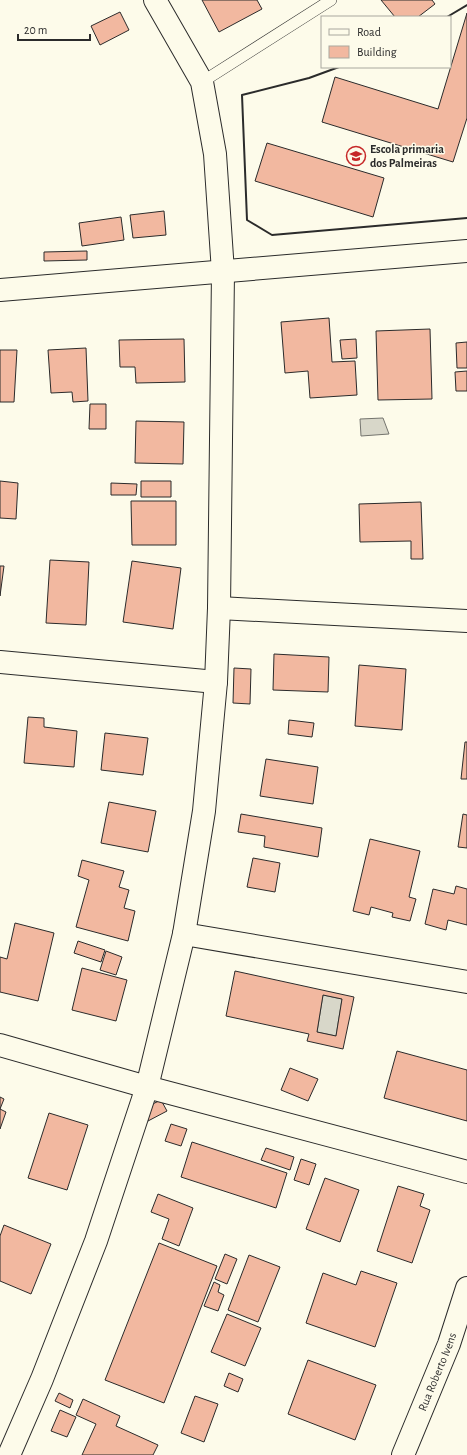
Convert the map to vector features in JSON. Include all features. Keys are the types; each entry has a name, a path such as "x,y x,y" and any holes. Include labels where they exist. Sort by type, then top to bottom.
{"street":[{"path":"9,1455 42,1379 96,1241 147,1087 184,934 204,811 216,682 219,608 223,272 216,154 202,82 155,0"},
{"path":"0,290 467,250"},
{"path":"219,608 467,621"},
{"path":"0,662 216,682"},
{"path":"184,934 467,982"},
{"path":"0,1045 147,1087 467,1172"},
{"name":"Rua Roberto Ivens","path":"403,1455 449,1344 467,1288"}],"lane":[{"path":"202,82 331,0"}],"shaded area":[{"path":"383,418 389,434 361,436 360,419"},
{"path":"323,995 342,999 336,1036 317,1032"}],"building":[{"path":"202,0 257,0 262,9 219,32"},
{"path":"381,0 432,0 435,4 419,16 394,16"},
{"path":"120,12 129,30 100,45 91,26"},
{"path":"467,13 467,118 453,162 322,122 335,77 438,109"},
{"path":"267,143 384,178 373,217 255,181"},
{"path":"164,211 166,235 133,238 130,215"},
{"path":"121,217 124,240 82,246 79,223"},
{"path":"87,251 87,260 44,261 44,252"},
{"path":"329,318 332,362 355,361 357,395 310,398 308,371 285,373 281,322"},
{"path":"430,329 432,399 378,400 376,331"},
{"path":"184,339 185,382 136,383 135,367 120,367 119,340"},
{"path":"356,339 357,358 342,359 340,340"},
{"path":"467,342 467,368 457,368 456,343"},
{"path":"86,348 88,401 73,402 72,392 51,393 48,350"},
{"path":"0,350 17,350 14,402 0,402"},
{"path":"467,371 467,391 456,391 455,372"},
{"path":"90,404 106,404 106,429 89,429"},
{"path":"136,421 184,422 183,464 135,463"},
{"path":"0,481 18,483 16,519 0,518"},
{"path":"141,481 171,481 171,497 141,497"},
{"path":"111,483 137,484 136,495 111,495"},
{"path":"131,501 176,501 176,545 132,545"},
{"path":"421,502 423,559 411,559 411,541 360,542 359,504"},
{"path":"50,560 89,562 86,625 46,623"},
{"path":"132,561 181,568 173,629 123,622"},
{"path":"0,566 4,566 0,596"},
{"path":"274,654 329,657 328,692 273,690"},
{"path":"359,665 406,669 402,730 355,726"},
{"path":"234,668 251,669 250,704 233,703"},
{"path":"28,717 44,718 44,727 77,731 74,767 24,763"},
{"path":"289,720 314,723 312,737 288,734"},
{"path":"105,733 148,738 143,775 101,770"},
{"path":"465,742 467,742 467,779 461,779"},
{"path":"266,759 318,767 313,804 260,796"},
{"path":"109,802 156,811 148,852 101,843"},
{"path":"241,814 322,828 318,857 264,847 265,836 238,832"},
{"path":"463,814 467,815 467,848 458,847"},
{"path":"370,839 420,851 409,897 416,899 410,921 392,917 393,913 371,907 369,915 353,911"},
{"path":"253,858 280,863 275,892 247,887"},
{"path":"82,860 124,871 119,887 129,890 124,908 135,911 128,941 76,927 89,880 78,876"},
{"path":"456,886 467,889 467,925 448,920 446,930 425,924 433,889 454,894"},
{"path":"15,923 54,933 38,1001 0,992 0,957 7,959"},
{"path":"78,941 105,950 101,962 74,953"},
{"path":"106,951 122,957 116,975 100,970"},
{"path":"82,968 127,980 116,1021 72,1010"},
{"path":"235,971 354,997 343,1049 307,1041 309,1034 226,1016","holes":["323,995 342,999 336,1036 317,1032"]},
{"path":"397,1051 467,1070 467,1121 384,1098"},
{"path":"290,1068 318,1079 308,1101 281,1090"},
{"path":"0,1097 4,1099 0,1109"},
{"path":"161,1100 167,1111 148,1121 142,1109"},
{"path":"0,1109 6,1112 0,1129"},
{"path":"49,1113 88,1125 67,1190 28,1178"},
{"path":"171,1124 187,1129 181,1146 165,1141"},
{"path":"192,1142 287,1173 276,1208 181,1177"},
{"path":"266,1148 294,1157 290,1170 261,1160"},
{"path":"301,1159 316,1164 309,1185 294,1180"},
{"path":"325,1178 359,1190 340,1242 306,1229"},
{"path":"398,1186 424,1194 420,1206 430,1210 412,1263 377,1251"},
{"path":"158,1194 193,1208 179,1246 162,1239 169,1219 151,1212"},
{"path":"4,1225 51,1244 31,1294 0,1281 0,1236"},
{"path":"159,1243 217,1266 164,1403 105,1380"},
{"path":"225,1254 237,1259 227,1284 215,1279"},
{"path":"249,1255 280,1267 258,1322 228,1310"},
{"path":"361,1271 397,1283 375,1347 306,1323 323,1273 356,1285"},
{"path":"214,1282 220,1285 218,1292 224,1295 218,1311 204,1306"},
{"path":"227,1314 261,1328 245,1366 211,1352"},
{"path":"308,1360 376,1385 355,1440 288,1414"},
{"path":"229,1373 243,1379 238,1392 224,1386"},
{"path":"59,1393 73,1400 70,1408 55,1401"},
{"path":"195,1396 218,1404 204,1442 181,1433"},
{"path":"83,1399 120,1416 116,1426 158,1445 153,1455 82,1455 96,1424 76,1415"},
{"path":"60,1410 76,1417 67,1437 51,1431"}],"wall":[{"path":"449,16 467,5"},
{"path":"336,68 309,78 242,95 247,220 272,235 467,218"}],"place":[{"name":"Escola primaria dos Palmeiras","path":"356,156"}]}
